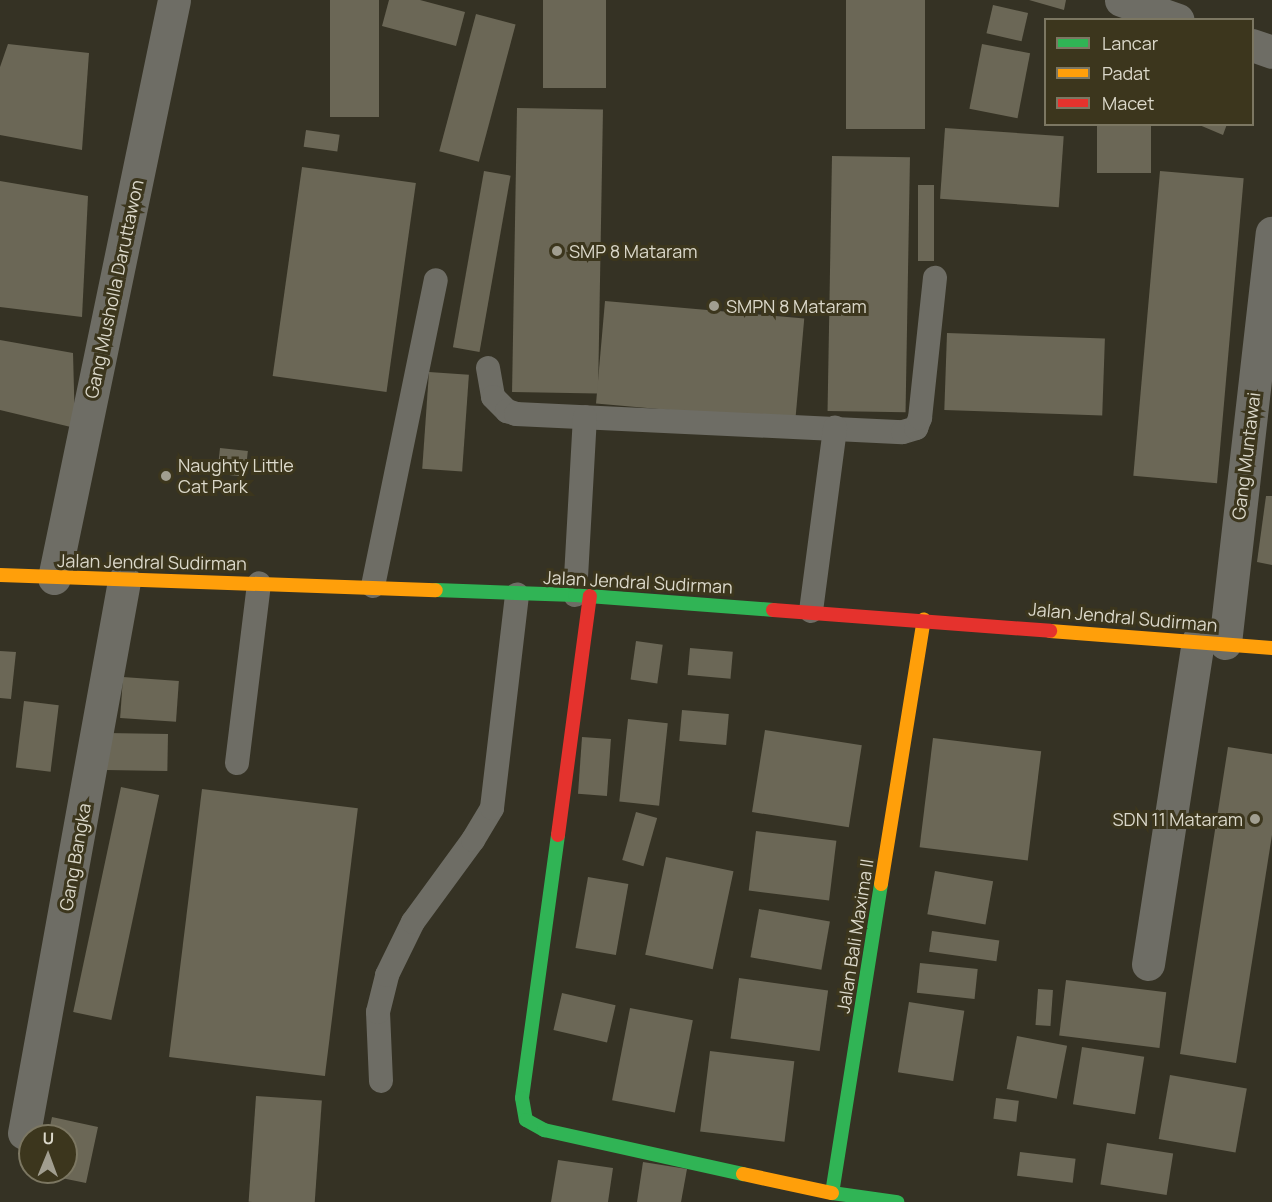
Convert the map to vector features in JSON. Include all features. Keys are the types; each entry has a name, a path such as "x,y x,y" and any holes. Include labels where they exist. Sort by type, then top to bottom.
{"main road":[{"name":"Jalan Jendral Sudirman","path":"0,575 124,581 373,586 582,595 924,619 1272,648"},
{"path":"582,595 522,1098 526,1120 544,1130 832,1193 897,1202"},
{"name":"Jalan Bali Maxima II","path":"832,1193 924,619"}],"street":[{"name":"Gang Musholla Daruttawon","path":"54,578 174,0"},
{"path":"1121,0 1172,18"},
{"path":"1254,46 1272,52"},
{"name":"Gang Muntawai","path":"1148,964 1211,642 1272,233"},
{"name":"Gang Bangka","path":"26,1124 124,581"}],"lane":[{"path":"488,368 493,397 507,411 585,417 903,432 916,428 922,408 935,278"},
{"path":"373,586 436,280"},
{"path":"582,595 585,417"},
{"path":"811,611 835,428"},
{"path":"237,763 259,583"},
{"path":"381,1081 378,1012 387,975 413,922 473,840 492,808 518,594"}],"building":[{"path":"330,0 379,0 379,117 330,117"},
{"path":"389,0 420,0 465,12 456,46 382,26"},
{"path":"543,0 606,0 606,88 543,88"},
{"path":"846,0 925,0 925,129 846,129"},
{"path":"1029,0 1066,0 1064,10"},
{"path":"993,5 1028,13 1022,41 986,33"},
{"path":"476,14 516,25 479,162 439,151"},
{"path":"8,44 89,53 82,150 0,135 0,67"},
{"path":"982,44 1030,53 1018,118 969,109"},
{"name":"SMP 8 Mataram","path":"517,108 603,110 598,393 512,392"},
{"path":"1097,126 1151,126 1151,173 1097,173"},
{"path":"1202,126 1226,126 1223,135"},
{"path":"945,128 1064,136 1059,207 940,199"},
{"path":"306,130 340,135 337,152 304,147"},
{"path":"832,156 910,157 906,412 828,411"},
{"path":"302,167 416,183 387,392 273,376"},
{"path":"484,171 511,176 480,352 453,347"},
{"path":"1160,171 1244,178 1217,483 1133,476"},
{"path":"0,181 88,196 82,317 0,307"},
{"path":"918,185 934,185 934,261 918,261"},
{"name":"SMP 8 Mataram","path":"605,301 804,318 795,421 596,404"},
{"path":"947,333 1105,339 1102,415 944,410"},
{"path":"0,340 73,353 75,428 0,410"},
{"path":"429,372 469,375 462,472 422,469"},
{"path":"220,448 248,451 245,477 217,474"},
{"path":"1266,496 1272,496 1272,565 1257,562"},
{"path":"636,641 663,645 657,683 631,680"},
{"path":"690,648 733,652 730,679 688,675"},
{"path":"0,651 16,652 11,699 0,698"},
{"path":"123,677 179,681 176,722 120,718"},
{"path":"24,701 59,705 51,772 16,768"},
{"path":"682,710 729,714 726,745 679,741"},
{"path":"628,719 668,723 659,806 619,802"},
{"path":"765,730 862,745 849,827 752,812"},
{"path":"107,733 168,734 167,771 106,770"},
{"path":"582,737 611,739 607,796 578,794"},
{"path":"933,738 1041,751 1028,860 920,847"},
{"name":"SDN 11 Mataram","path":"1228,747 1272,754 1272,835 1236,1063 1180,1054"},
{"path":"121,787 159,795 111,1020 73,1012"},
{"path":"202,789 358,808 325,1076 169,1057"},
{"path":"636,812 657,818 643,866 622,860"},
{"path":"756,831 836,841 829,900 749,891"},
{"path":"666,857 733,871 713,969 645,955"},
{"path":"935,871 993,881 985,925 927,914"},
{"path":"588,877 628,884 616,955 575,948"},
{"path":"759,909 830,922 821,970 750,957"},
{"path":"932,931 999,940 996,961 929,952"},
{"path":"920,963 978,969 975,999 917,993"},
{"path":"739,978 828,991 820,1051 731,1038"},
{"path":"1066,980 1166,992 1159,1048 1059,1036"},
{"path":"1038,989 1053,990 1050,1026 1035,1025"},
{"path":"562,993 616,1005 607,1042 553,1030"},
{"path":"909,1002 964,1011 953,1081 898,1072"},
{"path":"630,1008 693,1020 675,1112 612,1100"},
{"path":"1017,1036 1067,1046 1057,1099 1007,1089"},
{"path":"1082,1047 1144,1057 1135,1114 1073,1104"},
{"path":"710,1051 794,1061 784,1142 700,1131"},
{"path":"1170,1075 1247,1089 1236,1153 1159,1139"},
{"path":"256,1096 322,1101 315,1202 249,1202"},
{"path":"996,1098 1019,1101 1016,1122 993,1119"},
{"path":"52,1117 98,1127 86,1183 78,1181 78,1124 51,1124"},
{"path":"1107,1143 1173,1153 1167,1195 1100,1184"},
{"path":"1020,1152 1076,1159 1073,1183 1017,1176"},
{"path":"558,1160 613,1168 608,1202 551,1202"},
{"path":"643,1162 687,1169 681,1202 637,1202"}],"traffic: fast":[{"path":"436,590 575,595 773,610"},
{"path":"558,835 522,1098 526,1120 544,1130 743,1174"},
{"path":"881,884 832,1193 897,1202"}],"traffic: slow":[{"path":"0,575 436,590"},
{"path":"881,884 924,619"},
{"path":"1050,631 1272,648"},
{"path":"743,1174 832,1193"}],"traffic: jam":[{"path":"558,835 590,596"},
{"path":"773,610 1050,631"}],"place":[{"name":"SMP 8 Mataram","path":"557,251"},
{"name":"SMPN 8 Mataram","path":"714,306"},
{"name":"Naughty Little Cat Park","path":"166,476"},
{"name":"SDN 11 Mataram","path":"1255,819"}]}
